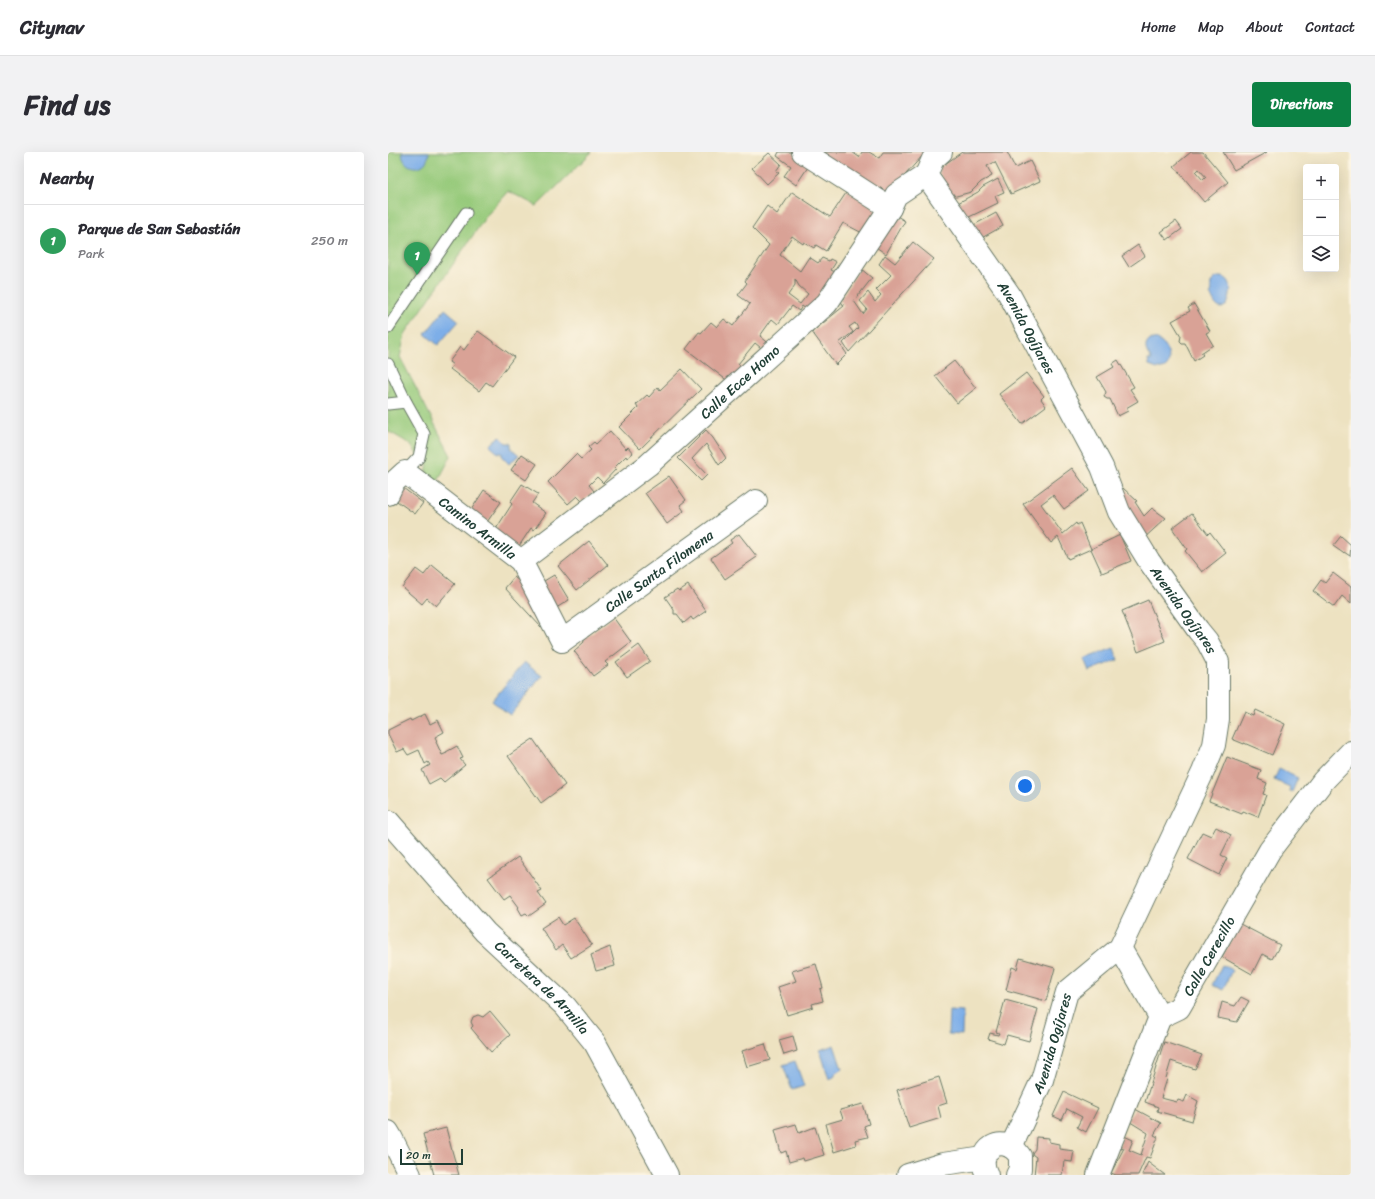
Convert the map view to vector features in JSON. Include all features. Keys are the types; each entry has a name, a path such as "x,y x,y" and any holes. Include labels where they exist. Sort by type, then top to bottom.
{"street":[{"path":"804,152 890,208"},
{"name":"Calle Ecce Homo","path":"521,561 648,465 827,303 890,208 896,195 933,159"},
{"name":"Avenida Ogíjares","path":"933,159 1009,294 1102,467 1118,512 1149,561 1198,630 1207,640 1218,662 1218,719 1214,745 1204,772 1120,948 1067,992 1042,1080 1011,1147"},
{"path":"388,494 393,483 405,472"},
{"name":"Camino Armilla","path":"405,472 521,561 562,641"},
{"name":"Calle Santa Filomena","path":"562,641 756,501"},
{"name":"Calle Cerecillo","path":"1160,1018 1179,1008 1270,850 1323,781 1351,752"},
{"name":"Carretera de Armilla","path":"388,821 485,932 565,1006 595,1043 667,1175"},
{"path":"1098,1175 1160,1018 1120,948"},
{"path":"388,1132 392,1137 410,1175"},
{"path":"908,1175 943,1164 986,1166 986,1153 1000,1144 1011,1147 1020,1156 1020,1169 1017,1175"}],"lane":[{"path":"388,328 466,213"},
{"path":"388,364 406,402 424,434 419,457 405,472"},
{"path":"388,404 406,402"}],"green space":[{"path":"388,152 592,152 537,206 508,191 487,215 405,334 400,357 451,456 436,485 428,476 428,464 419,457 410,444 388,431"}],"water":[{"path":"402,152 429,153 424,164 415,167 406,163"},
{"path":"1218,277 1227,279 1230,286 1230,296 1227,305 1222,308 1216,305 1210,295 1212,291 1211,283"},
{"path":"445,309 459,321 438,345 425,334"},
{"path":"1152,339 1162,343 1168,353 1168,363 1166,367 1162,369 1149,366 1148,360 1152,360 1148,354 1146,346"},
{"path":"499,436 506,443 511,443 511,448 519,455 509,464 502,457 502,453 498,453 490,446"},
{"path":"1114,648 1118,660 1089,671 1084,659"},
{"path":"524,662 542,676 510,715 492,701"},
{"path":"1279,769 1298,778 1292,792 1289,790 1290,787 1274,780"},
{"path":"1222,965 1232,970 1223,990 1212,985"},
{"path":"949,1010 963,1011 962,1035 948,1034"},
{"path":"834,1045 842,1069 837,1072 834,1077 829,1079 820,1050"},
{"path":"795,1061 804,1086 792,1090 783,1065"}],"building":[{"path":"779,152 792,152 810,164 796,185 784,176 791,166 777,156"},
{"path":"811,152 852,152 859,157 862,152 869,152 879,158 883,152 924,152 924,154 888,194 879,187 874,194"},
{"path":"962,152 1007,152 1015,168 1030,161 1040,181 1011,194 995,162 987,166 992,176 981,182 971,192 949,198 938,169"},
{"path":"1191,152 1203,152 1228,182 1204,202 1174,166","holes":["1199,169 1206,177 1203,180 1196,172"]},
{"path":"1223,152 1267,152 1234,170"},
{"path":"769,153 781,164 776,171 779,173 767,184 752,168"},
{"path":"998,179 1004,192 995,196 998,203 967,218 956,204"},
{"path":"848,190 881,212 868,236 843,223 826,251 816,245 814,248 804,242 803,244 792,236 780,255 800,271 809,257 818,263 822,258 829,261 830,259 836,262 831,270 835,272 852,245 859,249 807,310 802,306 799,311 792,306 778,324 772,319 760,336 772,346 766,352 755,343 738,364 745,370 729,382 686,349 699,332 701,333 711,322 717,327 724,319 733,326 750,304 738,295 747,283 745,281 769,245 752,228 767,206 777,214 792,192 830,217","holes":["795,279 799,286 808,294 800,304 788,295 795,285"]},
{"path":"892,213 905,221 886,254 873,245"},
{"path":"996,213 1003,226 978,240 970,227"},
{"path":"1176,221 1182,229 1167,240 1161,232"},
{"path":"913,242 934,259 849,352 843,343 858,328 855,323 849,327 853,332 839,343 847,354 836,365 812,332 844,306 840,300 860,268 872,278 854,301 863,314 867,309 860,301 868,292 875,302 881,295 876,290 891,275 879,264 885,255 895,263"},
{"path":"1138,245 1145,256 1129,267 1122,256"},
{"path":"1194,304 1210,331 1206,333 1213,345 1201,353 1203,355 1194,361 1185,343 1180,341 1181,336 1172,321 1190,311 1188,308"},
{"path":"478,331 514,357 492,386 486,382 479,391 450,369 453,365 449,362 460,347 464,350"},
{"path":"1118,360 1134,387 1130,389 1138,401 1126,408 1128,411 1118,416 1110,399 1104,397 1106,392 1097,377 1114,367 1112,364"},
{"path":"954,361 976,388 957,403 935,376"},
{"path":"682,369 701,389 640,449 619,427 638,408 636,405 647,395 649,397 658,387 660,390"},
{"path":"1026,373 1044,396 1041,399 1046,406 1022,424 999,394"},
{"path":"706,430 726,458 719,465 706,444 692,459 707,475 701,481 678,458"},
{"path":"610,431 626,449 628,447 633,453 627,458 626,456 614,468 616,469 603,483 597,477 589,485 594,491 583,502 577,496 568,504 548,482 576,454 581,459 591,450 588,447 594,442 596,444"},
{"path":"522,454 537,464 526,480 511,470"},
{"path":"1072,468 1089,491 1064,509 1053,495 1041,504 1063,534 1076,523 1077,525 1080,523 1091,549 1068,559 1058,537 1051,543 1023,504"},
{"path":"669,476 686,500 680,505 684,511 667,524 645,493"},
{"path":"522,484 538,494 532,503 546,513 534,530 531,528 517,549 494,532 512,504 510,502"},
{"path":"403,488 423,503 415,514 394,499"},
{"path":"1123,488 1137,501 1135,502 1144,516 1152,508 1166,518 1142,540 1116,493"},
{"path":"484,490 501,502 487,522 471,510"},
{"path":"1192,513 1208,534 1210,532 1226,553 1202,572 1185,551 1187,549 1172,528"},
{"path":"739,534 757,557 725,579 711,558 732,543 730,540"},
{"path":"1120,535 1131,561 1102,573 1091,549"},
{"path":"1341,536 1351,545 1350,556 1333,546"},
{"path":"589,541 608,565 577,590 558,566"},
{"path":"432,565 455,584 436,606 427,598 422,604 402,587 416,569 424,575"},
{"path":"1333,573 1351,587 1351,604 1342,596 1334,607 1313,591 1321,580 1325,583"},
{"path":"554,575 569,600 553,610 539,584"},
{"path":"514,577 525,586 545,624 541,627 505,588"},
{"path":"688,585 706,611 693,620 691,617 684,623 677,614 674,614 674,610 665,597 677,589 679,591"},
{"path":"1148,600 1165,641 1138,652 1122,611"},
{"path":"613,617 631,642 605,662 608,665 593,676 574,651 584,642 583,640"},
{"path":"639,645 650,661 627,677 616,662"},
{"path":"1255,710 1285,724 1272,755 1232,739 1244,712 1253,716"},
{"path":"425,714 430,724 438,720 444,732 435,737 442,755 457,746 463,758 460,759 465,765 444,782 440,778 429,784 422,770 430,765 428,762 425,764 419,750 408,755 404,749 397,752 388,734 388,730 410,719 411,721"},
{"path":"533,739 565,785 541,803 508,756"},
{"path":"1227,757 1261,770 1258,779 1267,783 1263,794 1266,795 1258,817 1243,811 1242,814 1209,801"},
{"path":"1216,827 1231,835 1221,855 1227,858 1219,875 1188,859 1202,832 1211,836"},
{"path":"518,857 542,891 538,893 546,904 529,916 526,913 522,915 518,908 519,907 510,895 504,899 488,878"},
{"path":"558,917 563,925 574,918 592,945 571,958 562,945 556,950 541,928"},
{"path":"1240,924 1280,945 1272,959 1262,954 1252,974 1222,957"},
{"path":"610,947 615,966 596,971 591,955"},
{"path":"1020,958 1055,968 1046,1001 1006,990 1012,967 1017,969"},
{"path":"816,964 823,988 820,989 823,1001 812,1004 813,1007 787,1015 778,987 796,981 792,971"},
{"path":"1241,997 1249,1001 1237,1022 1218,1018 1222,1002 1235,1006"},
{"path":"1005,1000 1038,1009 1029,1041 1007,1035 1004,1044 988,1039 990,1033 998,1035 999,1033 996,1032"},
{"path":"490,1011 510,1035 491,1052 471,1028 473,1026 471,1022 473,1017 478,1015 483,1017"},
{"path":"793,1036 797,1051 784,1055 779,1040"},
{"path":"1164,1042 1202,1055 1195,1069 1171,1061 1161,1098 1184,1102 1187,1095 1198,1101 1192,1121 1157,1111 1158,1107 1145,1102"},
{"path":"765,1044 770,1060 747,1067 742,1051"},
{"path":"939,1077 947,1103 938,1106 941,1118 909,1128 897,1090"},
{"path":"1064,1092 1098,1108 1086,1132 1077,1127 1082,1117 1067,1109 1062,1120 1053,1116"},
{"path":"863,1104 869,1124 864,1126 868,1137 855,1140 856,1145 834,1152 826,1124 843,1119 840,1110"},
{"path":"1135,1109 1161,1123 1154,1135 1158,1137 1150,1158 1146,1157 1138,1175 1116,1175 1111,1173 1124,1148 1119,1147 1122,1135 1133,1140 1129,1150 1141,1155 1148,1133 1127,1120"},
{"path":"796,1124 799,1133 815,1127 824,1155 804,1161 803,1158 789,1162 786,1151 781,1153 775,1130"},
{"path":"446,1128 459,1175 434,1175 423,1134"},
{"path":"1036,1137 1049,1138 1049,1142 1059,1144 1059,1149 1074,1151 1072,1162 1064,1161 1062,1175 1034,1175 1036,1157 1032,1153 1035,1149"},
{"path":"1148,1162 1149,1163 1165,1175 1142,1175"}],"place":[{"name":"Parque de San Sebastián","path":"417,275"}]}
